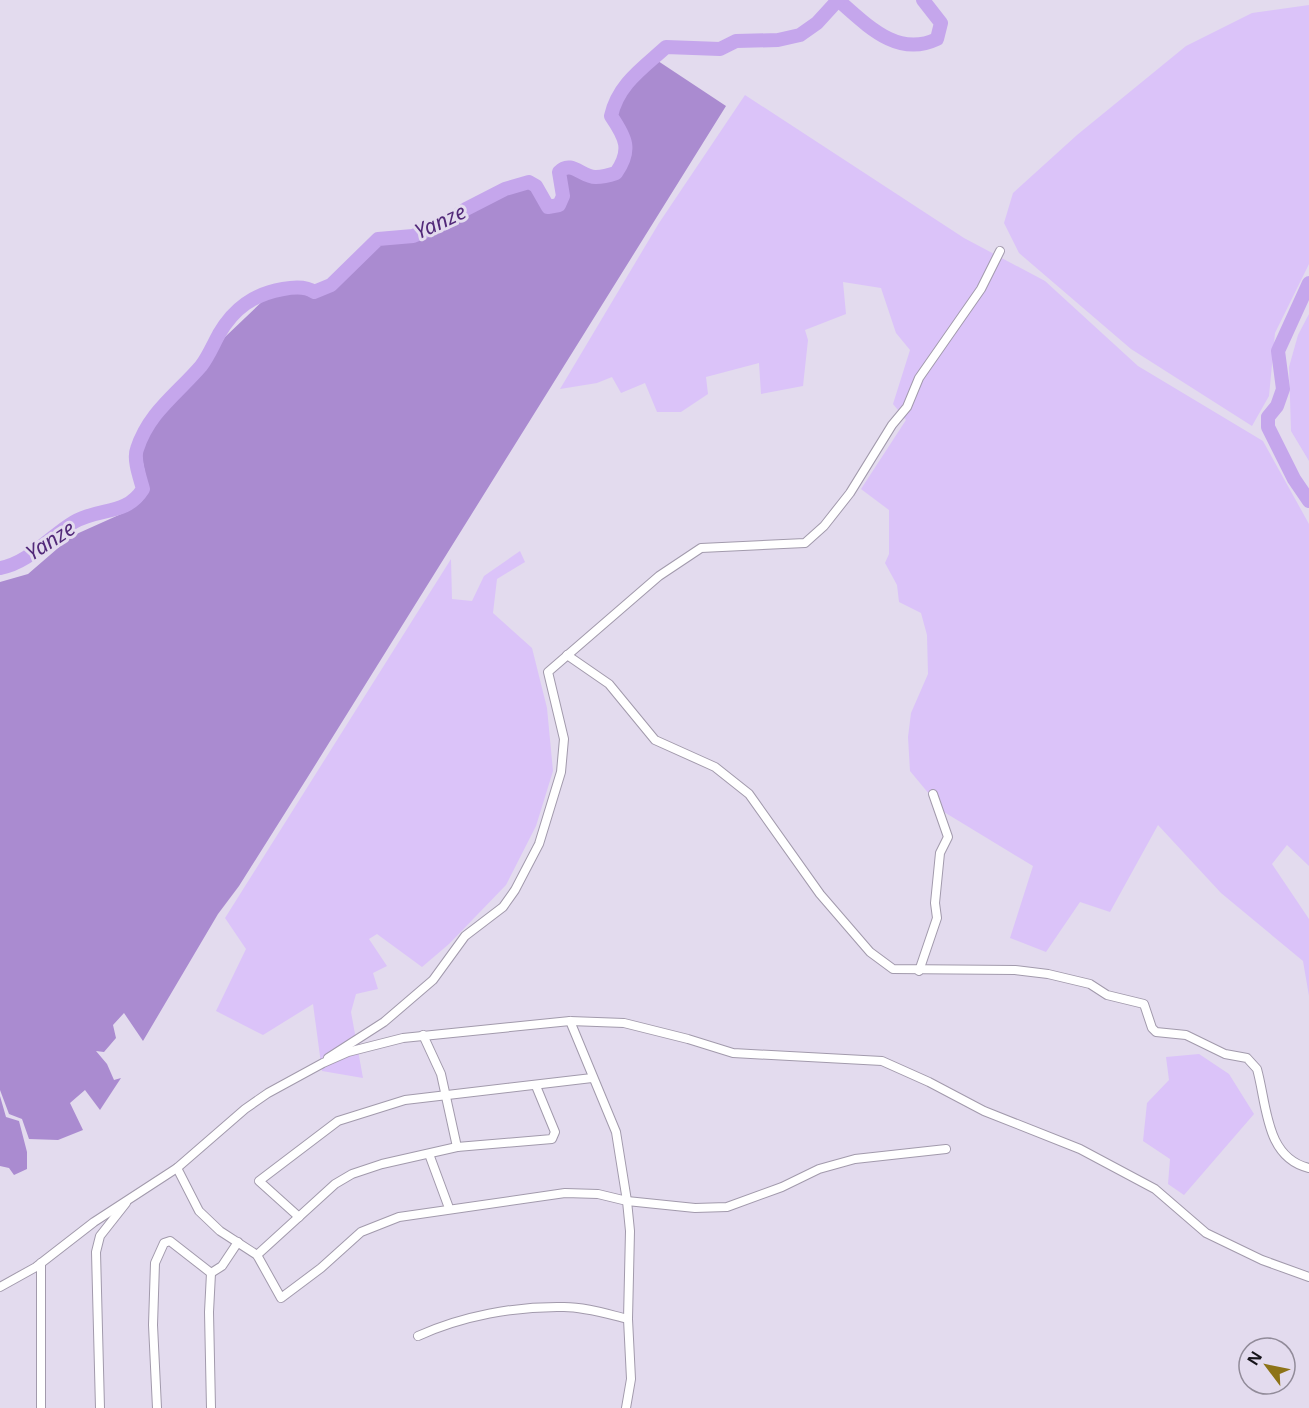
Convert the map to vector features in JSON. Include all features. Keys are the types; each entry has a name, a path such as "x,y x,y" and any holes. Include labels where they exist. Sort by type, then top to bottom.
{"street":[{"path":"323,1062 340,1047 384,1022 433,980 465,936 503,907 515,890 539,844 561,772 564,739 548,672 659,576 701,548 805,543 824,526 850,493 892,425 907,407 918,378 981,289 1000,251"},
{"path":"567,655 609,684 655,740 715,767 748,794 820,894 870,952 892,969 1015,970 1048,974 1089,984 1107,995 1139,1001 1144,1004 1152,1028 1156,1032 1178,1033 1225,1054 1239,1056 1252,1062 1257,1069 1272,1137 1278,1148 1293,1162 1309,1168"},
{"path":"919,970 938,918 935,903 940,852 948,837 933,794"},
{"path":"570,1021 616,1132 627,1202 630,1231 628,1319 631,1379 626,1408"},
{"path":"0,1287 42,1263 130,1198 177,1168 245,1109 287,1081 323,1062 374,1044 423,1035 570,1021 624,1023 733,1053 882,1061 929,1082 984,1111 1088,1153 1155,1189 1206,1233 1262,1260 1309,1277"},
{"path":"423,1035 438,1066 457,1147"},
{"path":"299,1216 259,1181 338,1121 405,1100 592,1078"},
{"path":"257,1255 335,1184 352,1174 457,1147 552,1139 555,1132 536,1086"},
{"path":"177,1168 199,1211 220,1231 257,1255 281,1298 371,1226 399,1216 565,1193 598,1194 627,1202 695,1208 727,1207 782,1187 819,1169 855,1159 946,1149"},
{"path":"429,1154 449,1208"},
{"path":"100,1408 96,1252 100,1236 130,1198"},
{"path":"157,1408 153,1325 155,1263 164,1243 170,1241 211,1273"},
{"path":"211,1273 222,1266 238,1242"},
{"path":"41,1408 42,1263"},
{"path":"211,1273 209,1312 211,1408"},
{"path":"418,1336 446,1324 470,1318 536,1308 585,1309 628,1319"}],"shaded area":[{"path":"1309,5 1309,264 1275,333 1269,396 1252,426 1131,349 1019,253 1004,223 1013,193 1077,135 1186,46 1252,13"},
{"path":"658,61 726,106 309,775 239,886 218,914 143,1041 124,1013 113,1025 116,1038 104,1052 96,1051 107,1064 114,1080 121,1078 100,1110 85,1090 70,1103 83,1130 58,1140 29,1139 22,1119 9,1114 0,1090 0,582 28,574 72,536 130,510 142,501 148,487 141,453 150,427 209,362 225,337 268,296 286,292 303,293 314,299 351,274 382,242 412,242 448,228 504,194 530,188 546,211 562,210 567,196 564,174 570,170 593,182 619,178 628,161 629,146 616,113 623,93"},
{"path":"745,95 964,238 1045,281 1138,366 1263,441 1309,524 1309,866 1287,845 1272,864 1309,919 1309,996 1303,961 1221,893 1158,825 1110,912 1080,902 1046,952 1010,938 1033,866 944,812 910,771 908,737 911,713 928,674 927,635 921,613 899,602 897,585 885,563 889,554 889,510 861,489 906,420 893,404 910,350 896,333 881,288 843,282 846,314 805,330 808,340 803,386 761,394 759,363 706,377 708,394 681,412 657,412 645,383 621,393 612,377 597,383 560,389 659,223"},
{"path":"1309,314 1309,461 1291,431 1289,367 1298,335"},
{"path":"520,551 525,562 497,579 493,613 532,648 547,708 553,771 536,826 506,885 449,944 422,967 377,934 369,939 387,966 373,973 378,989 356,994 351,1012 363,1078 322,1071 313,1004 263,1035 216,1011 246,949 225,918 451,559 452,599 472,601 484,576"},
{"path":"1199,1054 1229,1074 1254,1114 1184,1195 1168,1184 1170,1159 1143,1141 1147,1103 1169,1080 1166,1057"},
{"path":"0,1096 6,1117 19,1121 27,1152 27,1169 14,1175 9,1168 0,1166"}],"waterway":[{"name":"Yanze","path":"838,0 883,36 896,42 909,44 922,44 937,39 941,23 923,0"},
{"name":"Yanze","path":"0,568 30,555 74,522 93,514 121,507 136,498 143,489 136,458 142,436 164,404 201,366 231,317 246,304 273,291 300,288 314,292 331,285 378,239 413,236 447,222 466,209 505,189 529,182 536,186 548,207 559,205 563,196 559,172 564,169 573,168 591,177 616,173 624,157 625,144 611,116 614,105 632,77 666,47 720,49 736,41 778,40 800,35 817,23 838,0"},
{"name":"Yanze","path":"1309,283 1278,351 1283,389 1277,406 1268,417 1268,427 1294,479 1309,501"}]}
